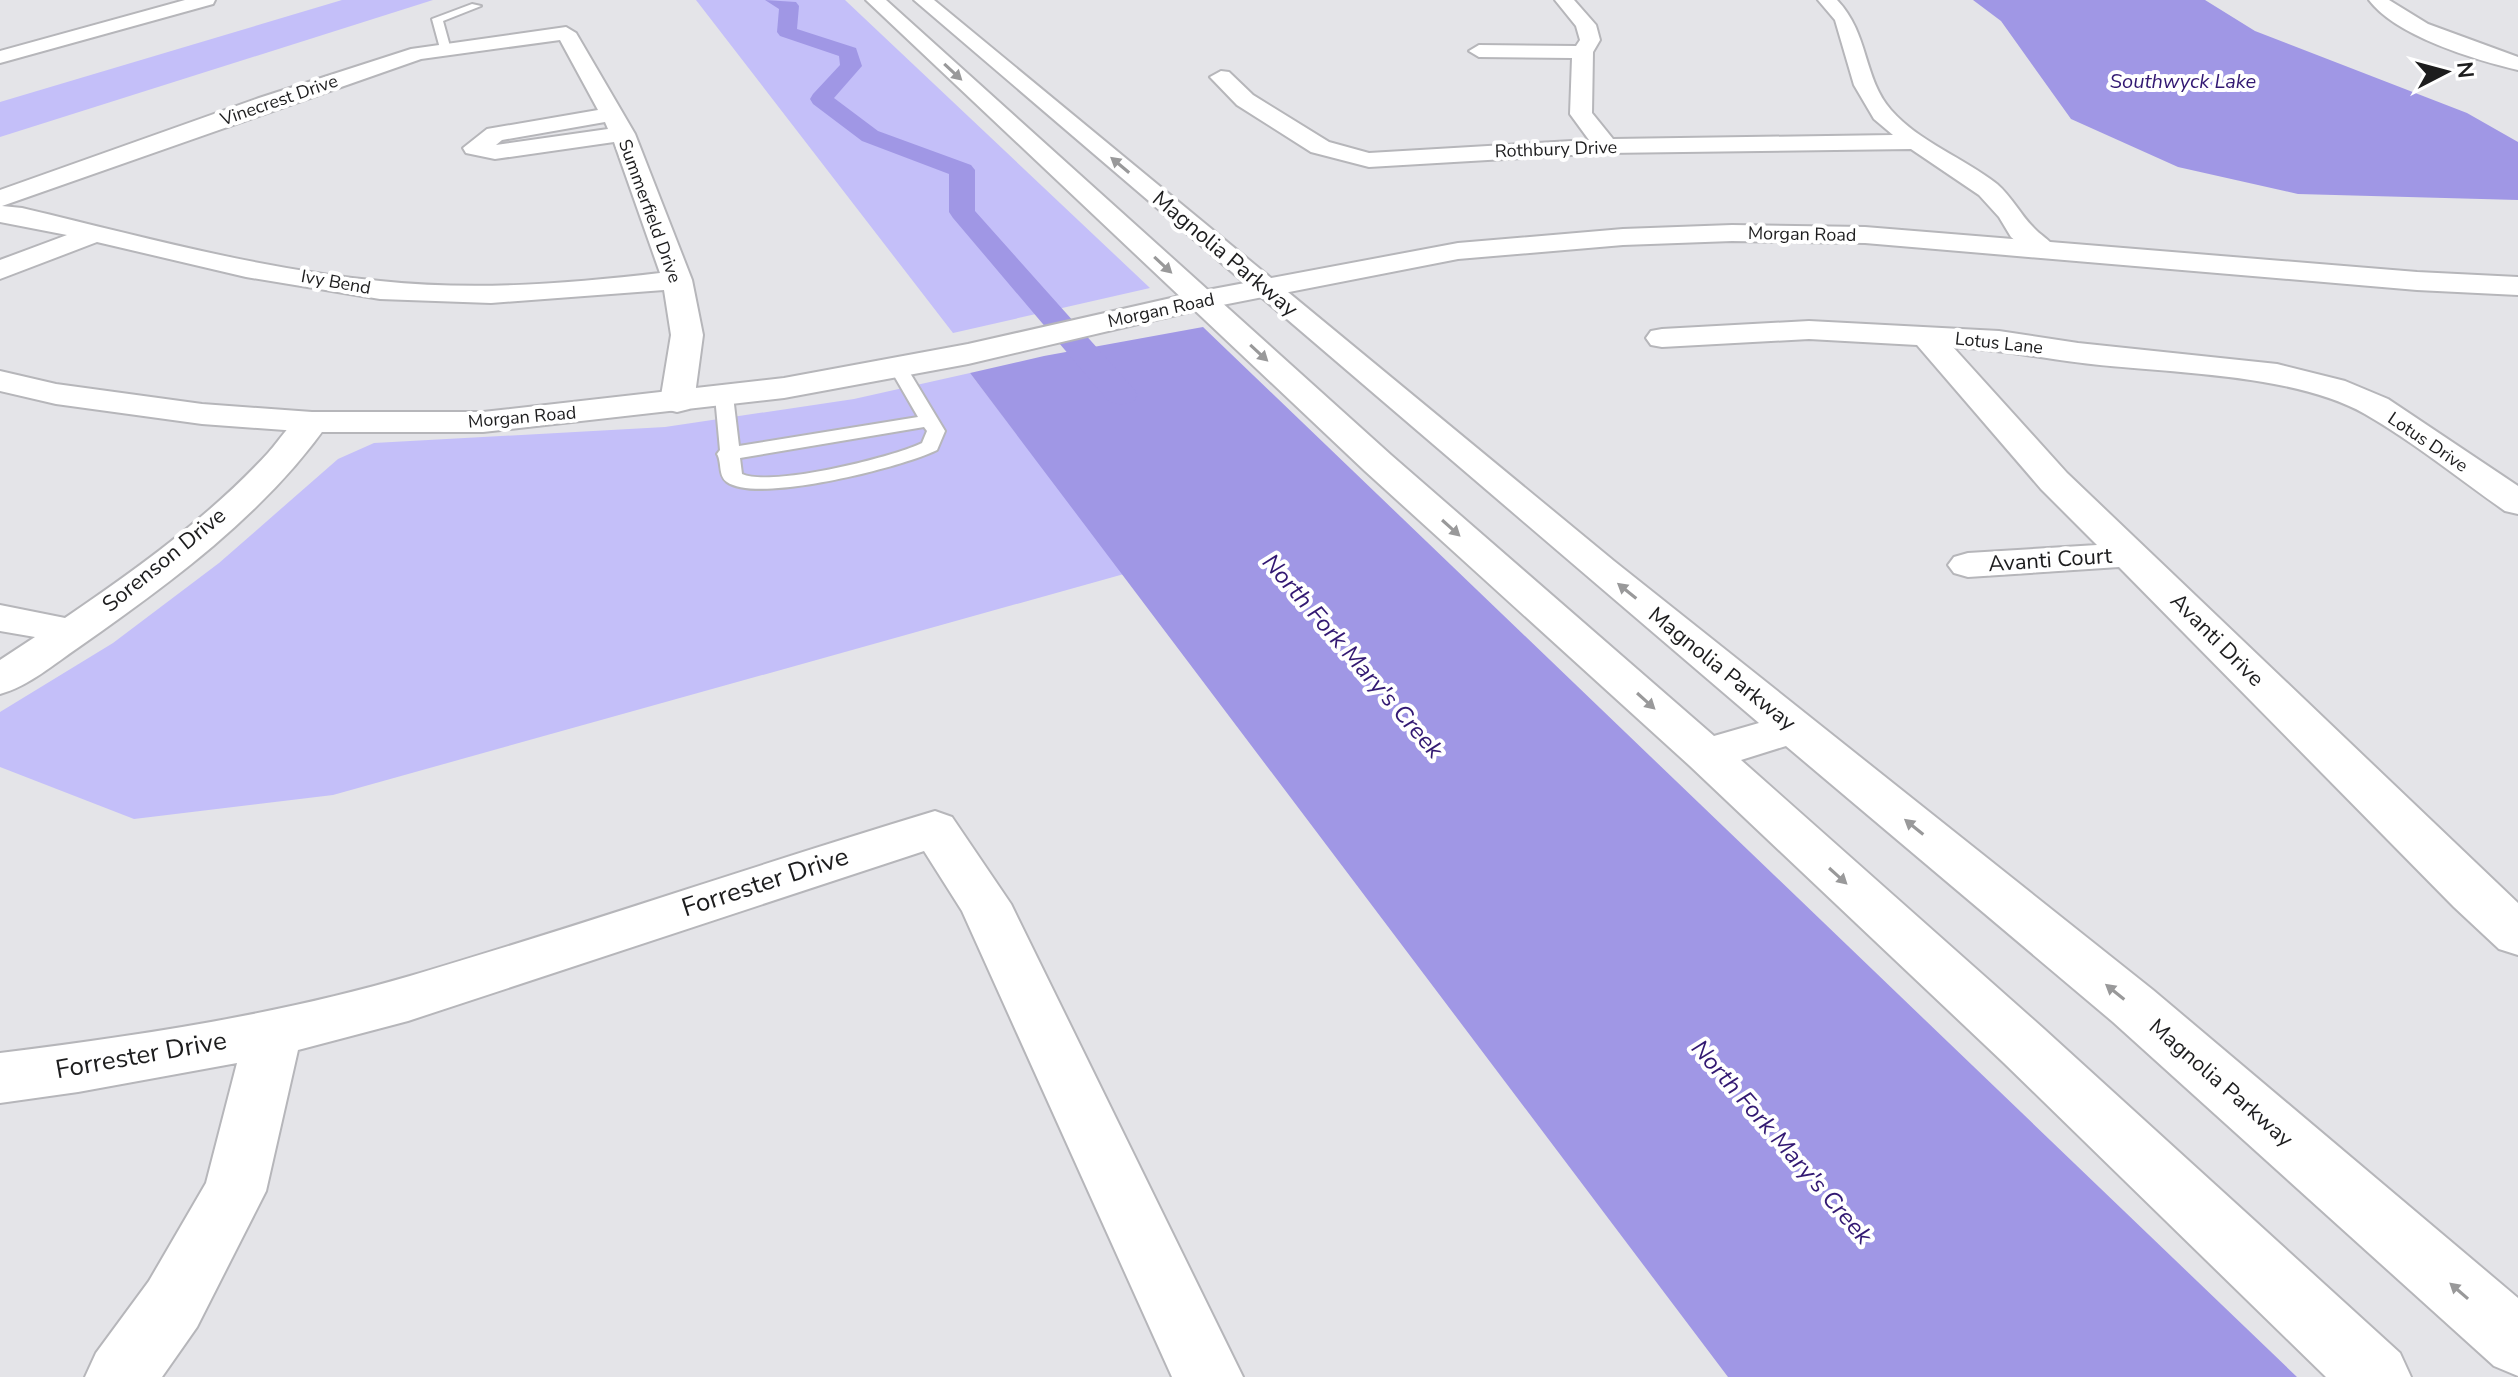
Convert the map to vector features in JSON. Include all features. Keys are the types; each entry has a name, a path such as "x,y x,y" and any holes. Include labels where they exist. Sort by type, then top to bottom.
{"street":[{"path":"4,54 206,0"},
{"name":"Magnolia Parkway","path":"875,0 1378,463 1706,755 2024,1046 2376,1377"},
{"name":"Magnolia Parkway","path":"923,0 1793,728 2133,1006 2518,1342"},
{"path":"1564,0 1586,25 1590,40 1583,52 1581,114 1606,146"},
{"path":"1827,0 1844,18 1865,85 1882,114 1916,142 1988,190 2010,213 2021,231 2041,248"},
{"path":"2378,0 2392,14 2413,25 2516,63"},
{"name":"Vinecrest Drive","path":"0,199 267,103 418,53 566,33"},
{"name":"Summerfield Drive","path":"566,33 618,124 677,280 687,335 677,402"},
{"path":"922,44 967,37"},
{"path":"1479,51 1583,52"},
{"name":"Rothbury Drive","path":"1221,77 1245,100 1320,147 1369,160 1606,146 1916,142"},
{"path":"1032,145 1083,135"},
{"name":"Ivy Bend","path":"0,214 22,216 247,267 379,290 491,295 604,289 677,280"},
{"path":"0,270 97,233"},
{"name":"Morgan Road","path":"0,381 56,394 150,409 312,422 483,422 724,396 898,367 1202,300 1458,251 1623,237 1732,233 1865,235 2417,281 2518,286"},
{"name":"Lotus Lane","path":"1662,338 1809,330 1999,340 2078,353 2277,374 2333,388"},
{"name":"Avanti Drive","path":"1926,336 2054,481 2472,893 2518,934"},
{"name":"Lotus Drive","path":"2333,388 2376,406 2518,503"},
{"name":"Sorenson Drive","path":"0,680 74,632 186,547 294,447 312,422"},
{"name":"Avanti Court","path":"1968,565 2131,555"},
{"path":"0,618 74,632"},
{"path":"1706,755 1793,728"},
{"name":"Forrester Drive","path":"0,1078 78,1068 273,1033 408,999 935,829 985,904 1208,1377"},
{"path":"120,1377 173,1304 235,1191 273,1033"}],"lane":[{"path":"445,50 437,19 476,6"},
{"path":"724,396 727,454 732,477 746,483 793,479 922,452 936,439 932,420 898,367"},
{"path":"727,454 932,420"}],"shaded area":[{"path":"342,0 433,0 0,137 0,102"},
{"path":"696,0 845,0 1150,288 953,333"},
{"path":"970,373 1124,574 333,795 134,819 0,767 0,712 113,643 219,563 338,459 374,443 665,427 854,399"}],"water":[{"name":"Southwyck Lake","path":"1973,0 2205,0 2255,31 2467,113 2518,142 2518,200 2298,194 2178,167 2071,119 2001,21"},
{"path":"1203,327 2297,1377 1728,1377 970,373"}],"waterway":[{"name":"North Fork Mary's Creek","path":"774,0 789,6 787,32 849,52 851,66 821,99 870,136 962,170 962,212 1121,395"}]}
